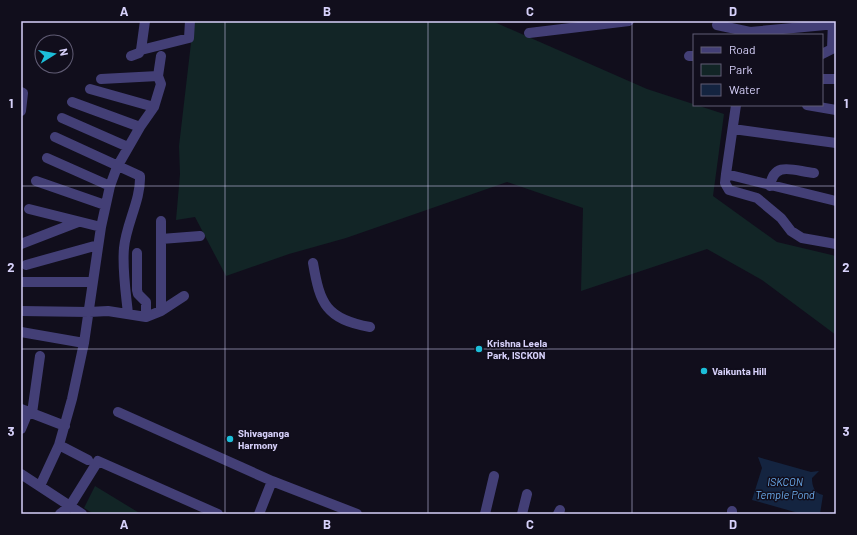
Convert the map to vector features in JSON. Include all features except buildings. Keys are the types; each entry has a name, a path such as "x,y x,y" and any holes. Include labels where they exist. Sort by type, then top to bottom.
{"street":[{"path":"141,50 145,21"},
{"path":"131,56 139,53 141,50 189,38 190,21"},
{"path":"529,33 629,21"},
{"path":"749,33 755,21"},
{"path":"716,25 749,33 834,23 832,49 823,54"},
{"path":"40,486 59,445 65,426 84,343 101,226 110,186 117,167 128,147 154,107 161,84 158,76 161,56"},
{"path":"101,79 158,76"},
{"path":"823,79 836,79"},
{"path":"90,88 154,107"},
{"path":"21,92 23,92 21,111"},
{"path":"72,102 140,127"},
{"path":"736,106 724,183 729,190 756,198 781,218 791,231 802,238 836,244"},
{"path":"813,106 836,110"},
{"path":"62,118 128,147"},
{"path":"732,129 836,142"},
{"path":"55,137 117,167 140,176 140,188 131,216 124,249 128,314"},
{"path":"47,158 110,186"},
{"path":"770,186 772,176 776,170 782,169 814,174"},
{"path":"726,174 836,201"},
{"path":"36,181 105,205"},
{"path":"29,209 78,222 101,226"},
{"path":"161,221 161,311"},
{"path":"21,244 78,222"},
{"path":"161,239 200,236"},
{"path":"26,265 98,245"},
{"path":"137,253 137,290 138,294 146,302 146,317"},
{"path":"313,263 317,287 322,300 339,317 353,324 370,327"},
{"path":"21,282 92,282"},
{"path":"21,311 89,312 108,310 146,317 161,311 184,296"},
{"path":"21,332 84,343"},
{"path":"21,429 27,411 40,356"},
{"path":"27,411 65,426"},
{"path":"118,412 272,481 357,514"},
{"path":"59,445 88,460"},
{"path":"60,514 70,506 98,460 212,513"},
{"path":"21,474 82,514"},
{"path":"485,514 494,476"},
{"path":"259,514 272,481"},
{"path":"522,514 527,494"}],"green space":[{"path":"195,21 492,21 647,89 693,104 693,106 699,106 724,114 713,196 777,242 836,256 836,335 762,280 707,249 581,291 583,208 507,182 346,238 289,254 226,276 195,217 176,220 180,174 179,146"},
{"path":"95,486 141,514 94,514 84,508"}],"water":[{"name":"ISKCON Temple Pond","path":"758,457 811,472 819,471 812,478 812,484 817,493 823,495 820,514 802,514 752,500 762,468"}],"place":[{"name":"Krishna Leela Park, ISCKON","path":"479,349"},
{"name":"Vaikunta Hill","path":"704,371"},
{"name":"Shivaganga Harmony","path":"230,439"}]}
